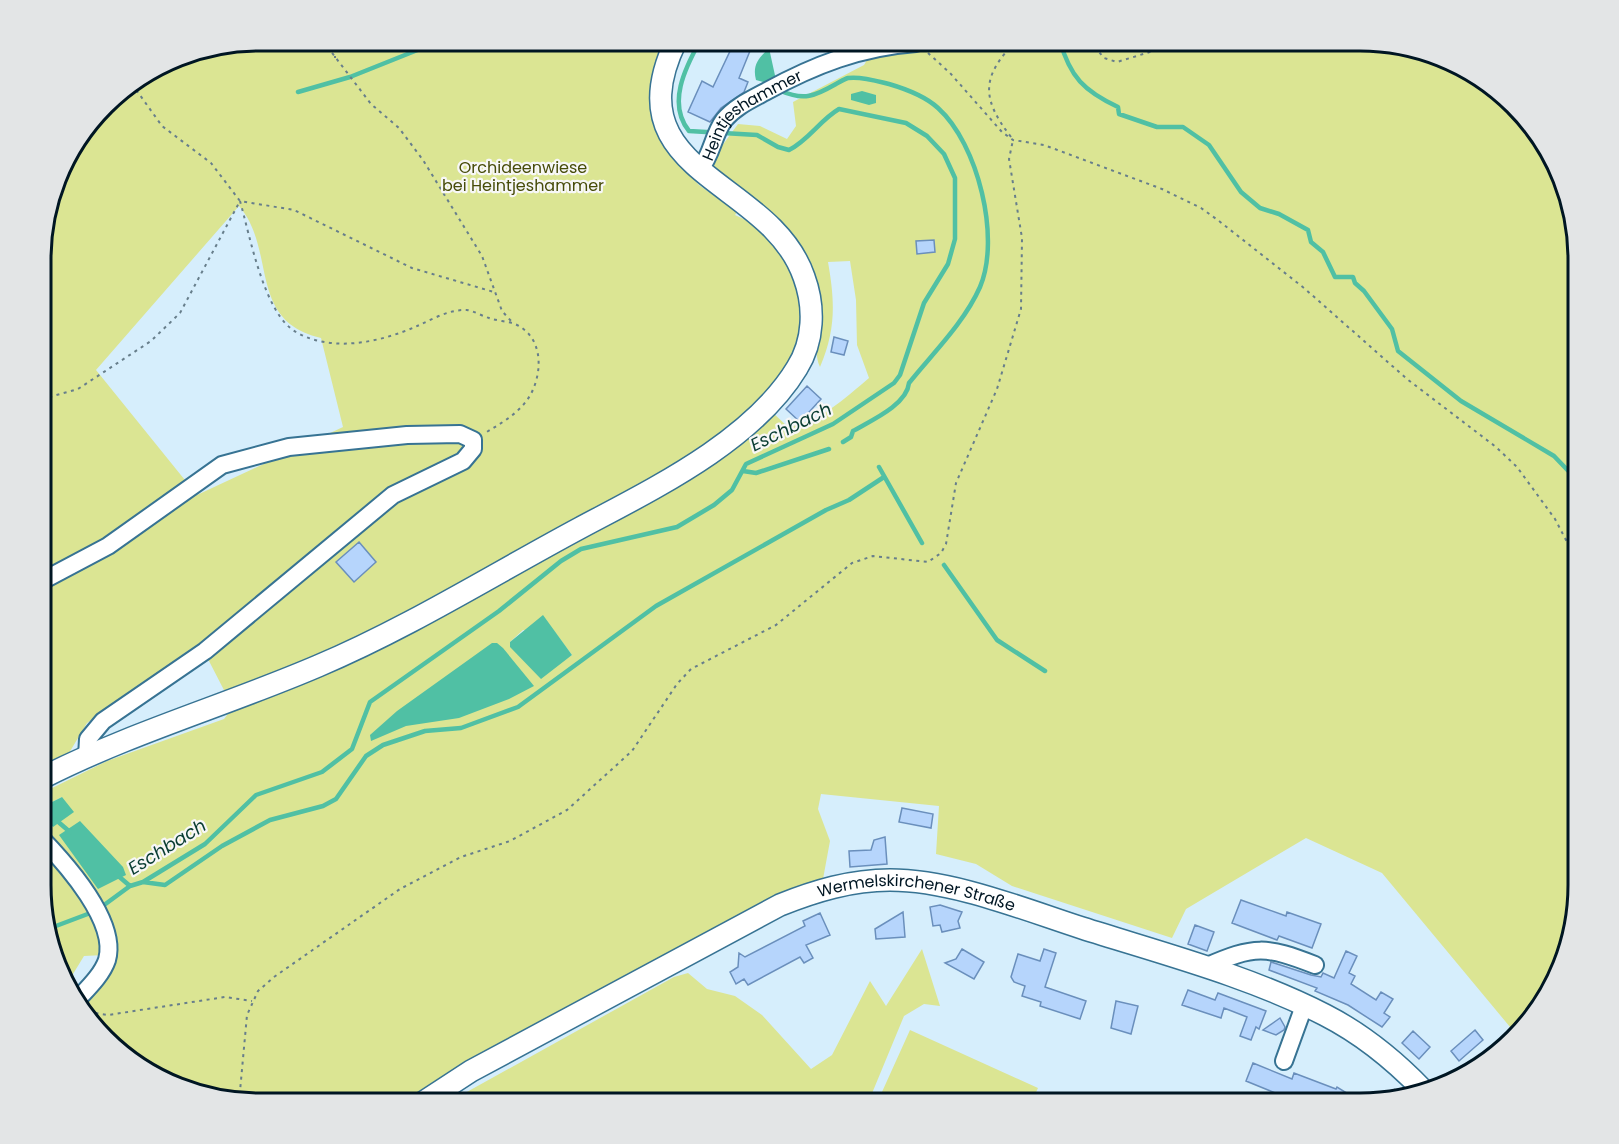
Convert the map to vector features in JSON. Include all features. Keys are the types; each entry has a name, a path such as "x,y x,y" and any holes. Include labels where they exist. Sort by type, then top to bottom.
{"main road":[{"path":"51,774 87,757 346,654 650,490 702,458 748,422 788,381 804,355 811,322 809,293 798,261 782,237 700,169 670,136 661,109 662,78 672,51"},
{"name":"Wermelskirchener Straße","path":"437,1093 471,1071 753,918 813,892 850,884 890,880 936,884 1205,967 1304,1006 1366,1039 1417,1085"}],"street":[{"name":"Heintjeshammer","path":"700,169 717,136 741,105 811,68 861,51"},
{"path":"51,576 108,546 222,465 289,447 407,435 460,434 472,440 473,449 463,461 393,495 205,651 103,721 88,739 87,757"},
{"path":"51,850 79,884 96,912 107,939 107,958 101,972 82,993"},
{"path":"1205,967 1245,953 1269,949 1315,966"},
{"path":"1284,1061 1304,1006"}],"path":[{"path":"330,51 371,104 399,128 423,160 477,248 502,311 531,337 539,353 538,376 532,393 521,408 504,422 472,440"},
{"path":"335,51 335,58"},
{"path":"925,51 950,74 1002,132 1013,140 1044,145 1162,189 1201,208 1219,221 1304,288 1407,379 1510,460 1555,519 1568,544"},
{"path":"240,1092 244,1031 252,1001 258,991 274,977 400,889 461,857 510,841 567,810 632,751 684,676 704,662 776,625 852,563 873,556 928,562 941,553 946,544 953,497 961,468 997,389 1021,309 1022,238 1009,159 1013,140 995,116 988,87 992,71 1006,51"},
{"path":"1098,51 1104,58 1118,62 1154,51"},
{"path":"137,91 162,126 211,163 240,201 267,294 280,319 295,332 324,341 357,343 395,335 446,313 468,310 513,323"},
{"path":"240,201 294,210 412,268 494,292"},
{"path":"51,396 78,389 151,341 180,313 240,201"},
{"path":"95,1012 108,1015 225,998 252,1001"}],"green space":[{"name":"Orchideenwiese bei Heintjeshammer","path":"259,51 668,51 673,152 671,155 699,185 737,212 735,215 756,227 775,244 790,265 799,287 802,322 798,345 782,377 740,419 688,457 458,587 365,635 226,694 209,661 192,648 87,723 69,753 51,764 51,259 55,219 62,192 79,155 103,122 122,103 155,79 192,62 232,53","holes":["239,206 250,224 266,282 282,316 298,329 321,338 343,427 197,495 96,370"]},
{"path":"872,51 1373,51 1427,62 1464,79 1497,103 1525,133 1547,167 1557,192 1568,246 1568,898 1557,952 1547,977 1525,1011 1510,1028 1382,873 1306,838 1186,909 1172,938 1012,886 976,864 936,854 939,806 821,794 818,809 830,841 823,879 777,895 466,1062 419,1093 246,1093 219,1089 180,1077 155,1065 133,1050 103,1022 83,994 104,955 84,956 73,974 74,980 58,939 51,898 51,825 53,827 62,797 51,802 51,789 107,761 224,719 233,707 256,700 771,411 788,427 800,424 832,408 869,378 857,345 856,300 850,261 828,262 833,315 829,340 820,367 817,354 819,318 813,279 805,258 794,239 780,223 708,165 738,124 760,126 787,139 796,126 793,102 864,65","holes":["523,630 554,631 572,655 563,661 510,647 510,642"]},
{"path":"922,949 940,1006 924,1004 904,1016 872,1093 465,1093 674,977 688,973 707,989 735,996 762,1015 811,1069 832,1055 870,981 886,1006"},
{"path":"910,1030 1038,1088 1036,1093 882,1093"}],"shaded area":[{"path":"770,51 776,80 770,84 756,80 755,70 762,55"},
{"path":"862,91 876,95 876,103 869,105 851,100 851,94"},
{"path":"543,615 572,655 541,679 510,647 510,642"},
{"path":"492,643 497,643 503,648 534,686 509,699 459,718 406,726 371,741 370,735 397,711"},
{"path":"62,797 74,812 53,827 51,825 51,802"},
{"path":"80,821 123,867 126,875 98,889 59,835"}],"building":[{"path":"730,51 750,51 739,78 748,82 744,92 721,108 710,122 688,112 702,81 713,87"},
{"path":"934,240 935,252 917,254 916,241"},
{"path":"834,337 848,341 844,355 831,352"},
{"path":"807,386 821,399 800,422 786,409"},
{"path":"359,542 376,562 354,582 336,562"},
{"path":"902,808 933,814 931,828 899,822"},
{"path":"885,837 887,864 850,867 849,851 871,850 874,840"},
{"path":"1241,900 1286,916 1287,912 1321,924 1312,948 1279,936 1277,940 1232,923"},
{"path":"940,905 962,912 958,921 960,928 942,932 940,925 933,926 930,907"},
{"path":"903,912 905,937 876,939 875,929"},
{"path":"820,913 830,935 806,945 813,958 804,963 800,957 748,985 744,979 736,984 730,972 738,967 739,953 745,957 805,926 803,921"},
{"path":"1195,925 1214,932 1207,951 1188,944"},
{"path":"962,949 984,962 974,979 945,963 956,959"},
{"path":"1044,949 1056,953 1045,987 1086,1001 1080,1019 1040,1006 1041,1002 1022,996 1025,986 1014,982 1011,977 1018,954 1040,961"},
{"path":"1346,951 1357,956 1349,973 1355,976 1351,984 1376,1000 1381,992 1393,999 1384,1013 1390,1017 1382,1027 1348,1005 1315,991 1317,988 1269,970 1271,962 1311,975 1321,977 1323,973 1334,978"},
{"path":"1188,990 1215,1000 1218,993 1266,1011 1259,1029 1256,1027 1251,1040 1240,1036 1247,1017 1224,1008 1221,1018 1182,1005"},
{"path":"1116,1001 1138,1006 1131,1034 1111,1028"},
{"path":"1280,1018 1285,1027 1284,1030 1276,1035 1263,1030"},
{"path":"1475,1030 1483,1040 1459,1061 1451,1051"},
{"path":"1413,1031 1430,1047 1419,1059 1402,1043"},
{"path":"1253,1063 1292,1079 1294,1073 1336,1089 1337,1087 1347,1093 1275,1093 1246,1081"}],"waterway":[{"path":"298,92 350,77 415,51"},
{"name":"Eschbach","path":"100,908 130,886 143,882 205,844 256,795 322,772 352,749 370,702 499,611 561,561 581,549 677,527 714,505 732,490 746,464 833,424 894,383 900,375 924,303 948,264 955,239 955,178 944,154 927,136 906,123 839,109 803,141 789,150 778,147 757,135 689,131 679,109 679,98 684,74 695,51"},
{"path":"1063,51 1068,64 1080,82 1096,95 1118,107 1119,114 1157,127 1183,127 1209,145 1241,192 1260,208 1279,214 1308,230 1311,242 1323,252 1335,277 1353,277 1355,283 1364,291 1392,329 1398,351 1461,401 1554,456 1568,471"},
{"path":"781,91 796,96 809,96 822,92 846,78 858,78 874,80 915,93 938,108 952,124 964,144 982,193 988,243 986,267 980,287 966,313 909,383 902,398 887,412 853,431 851,437 843,442"},
{"path":"743,471 756,473 829,449"},
{"path":"879,467 922,543"},
{"path":"143,882 165,885 222,846 270,820 323,806 336,799 366,756 383,745 425,731 461,728 518,707 656,606 826,510 849,500 884,477"},
{"path":"944,565 997,640 1045,671"},
{"path":"56,820 70,832"},
{"path":"116,874 130,886"},
{"name":"Eschbach","path":"55,926 93,912"}]}
